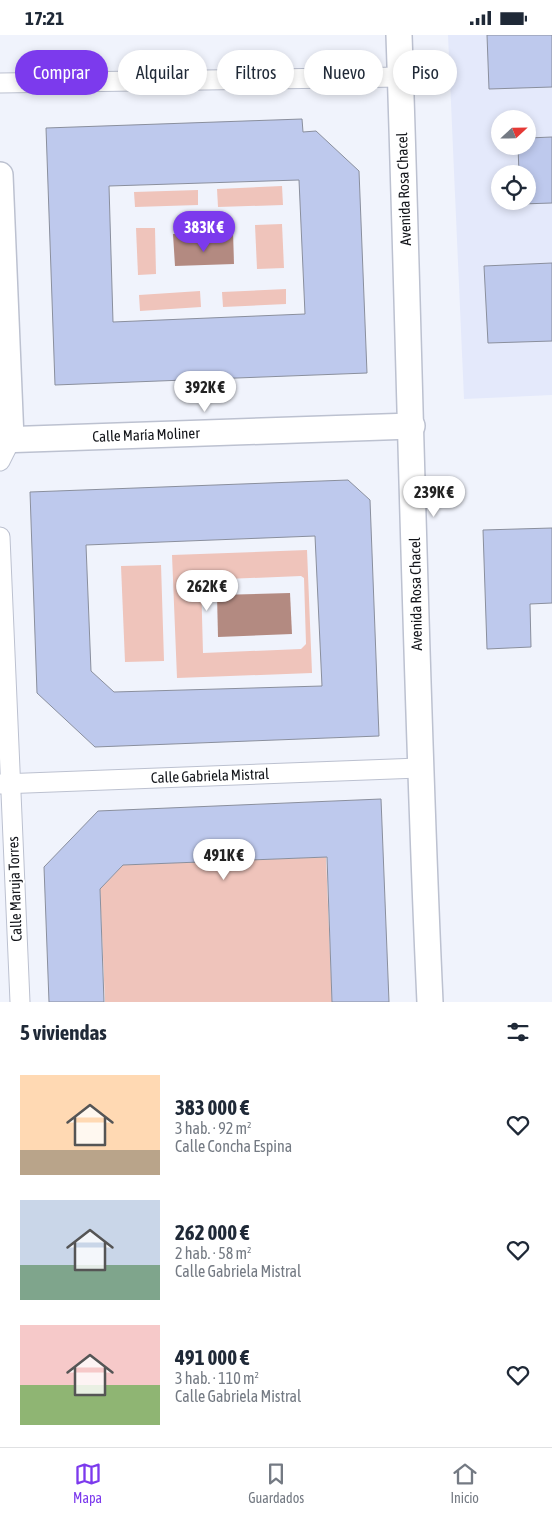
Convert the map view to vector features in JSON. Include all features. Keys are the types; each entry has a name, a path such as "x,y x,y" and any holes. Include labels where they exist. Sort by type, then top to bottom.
{"street":[{"name":"Avenida Rosa Chacel","path":"399,35 400,50"},
{"path":"0,83 393,77"},
{"name":"Avenida Rosa Chacel","path":"402,95 412,426 419,768 430,1002"},
{"path":"0,175 5,439 0,461"},
{"name":"Calle María Moliner","path":"5,439 412,426"},
{"name":"Calle Maruja Torres","path":"0,537 6,784 20,1002"},
{"name":"Calle Gabriela Mistral","path":"6,784 419,768"}],"shaded area":[{"path":"448,35 552,35 552,395 464,399 451,95 457,95 457,50 449,50"},
{"path":"282,186 283,205 218,207 217,189"},
{"path":"198,190 198,205 135,207 134,192"},
{"path":"282,224 284,268 257,269 255,225"},
{"path":"136,228 155,228 156,274 138,275"},
{"path":"233,231 234,264 175,266 173,234"},
{"path":"286,289 286,304 223,307 222,292"},
{"path":"200,291 201,307 140,311 139,295"},
{"path":"307,550 312,673 177,678 172,555","holes":["301,576 304,578 306,644 301,649 203,653 201,580"]},
{"path":"161,565 164,661 125,662 121,566"},
{"path":"290,593 292,634 218,637 217,595"},
{"path":"326,857 332,1002 105,1002 100,889 123,865"}],"building":[{"path":"487,35 552,35 552,87 489,89"},
{"path":"302,119 303,132 316,131 359,171 367,373 55,385 46,128","holes":["299,180 305,314 113,322 109,186"]},
{"path":"552,137 552,203 536,204 536,165 519,165 518,155 536,155 536,138"},
{"path":"552,263 552,341 488,343 484,266"},
{"path":"348,480 370,500 379,736 95,747 37,693 30,492","holes":["315,536 322,686 114,692 91,671 86,545"]},
{"path":"552,528 552,603 530,604 531,647 487,649 483,530"},
{"path":"381,799 389,1002 332,1002 327,857 123,865 100,889 104,1002 49,1002 44,867 98,811"}]}
